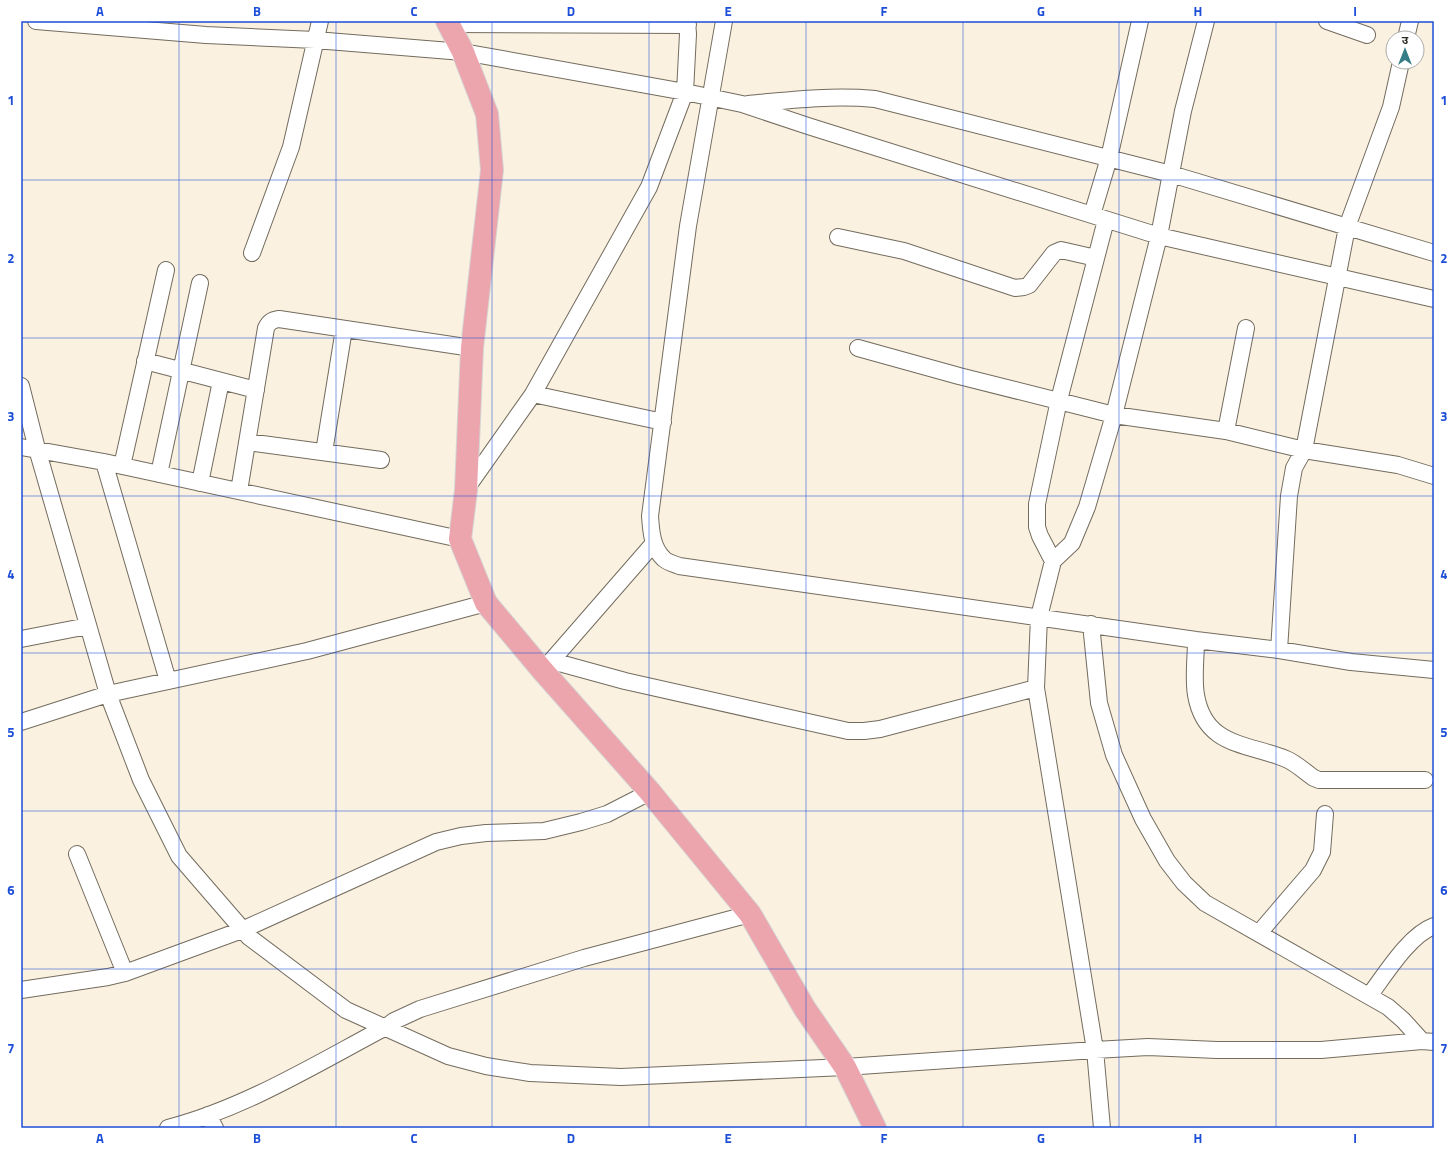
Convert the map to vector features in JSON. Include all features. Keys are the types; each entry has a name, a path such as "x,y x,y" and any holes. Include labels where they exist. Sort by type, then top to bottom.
{"main road":[{"path":"447,22 463,52 487,114 492,170 472,348 466,490 460,538 486,603 547,666 750,914 804,1009 845,1067 875,1128"}],"street":[{"path":"36,21 206,35 315,40 463,52 685,92 742,104 1159,236 1434,299"},
{"path":"252,253 291,147 320,21"},
{"path":"724,21 687,234 650,516 654,543 664,559 679,566 1196,640 1279,650 1351,662 1434,670"},
{"path":"1053,561 1037,527 1037,504 1059,400 1096,258 1099,218 1109,158 1140,21"},
{"path":"1102,1128 1095,1050 1036,688 1039,617 1053,561 1072,543 1087,507 1114,415 1159,236 1183,111 1206,21"},
{"path":"1327,21 1367,35"},
{"path":"447,22 687,23 685,92 649,187 533,394 466,490"},
{"path":"1279,650 1289,496 1294,468 1304,450 1347,227 1391,107 1399,70"},
{"path":"742,104 819,97 874,99 1171,174 1434,253"},
{"path":"838,237 904,251 1015,288 1029,285 1058,250 1096,258"},
{"path":"122,466 166,270"},
{"path":"159,474 200,283"},
{"path":"239,491 266,328 273,320 279,319 472,348"},
{"path":"1226,431 1246,328"},
{"path":"324,452 344,329"},
{"path":"858,348 959,376 1114,415 1226,431 1304,450 1398,465 1434,476"},
{"path":"145,361 256,390"},
{"path":"200,483 221,381"},
{"path":"21,386 37,449 108,694 141,780 179,856 249,937 346,1010 448,1056 486,1066 530,1073 621,1077 845,1067 1095,1050 1148,1048 1217,1050 1322,1050 1428,1041"},
{"path":"533,394 663,422"},
{"path":"248,442 381,460"},
{"path":"21,447 104,462 460,538"},
{"path":"104,462 168,681"},
{"path":"547,666 654,543"},
{"path":"21,722 108,694 307,651 486,603"},
{"path":"1091,624 1099,703 1114,755 1143,819 1167,861 1184,883 1204,903 1369,996 1396,1013 1428,1041"},
{"path":"21,640 88,626"},
{"path":"1196,640 1195,686 1198,703 1209,726 1214,732 1224,739 1286,759 1319,780 1425,780"},
{"path":"547,666 625,681 848,731 880,729 1036,688"},
{"path":"21,990 108,977 125,973 242,930 436,842 460,836 486,833 544,831 607,814 650,792"},
{"path":"1259,934 1313,870 1322,852 1325,814"},
{"path":"78,854 125,973"},
{"path":"168,1128 212,1122 245,1102 386,1027 394,1021 427,1007 584,958 750,914"},
{"path":"1369,996 1412,940 1422,932 1434,926"}]}
